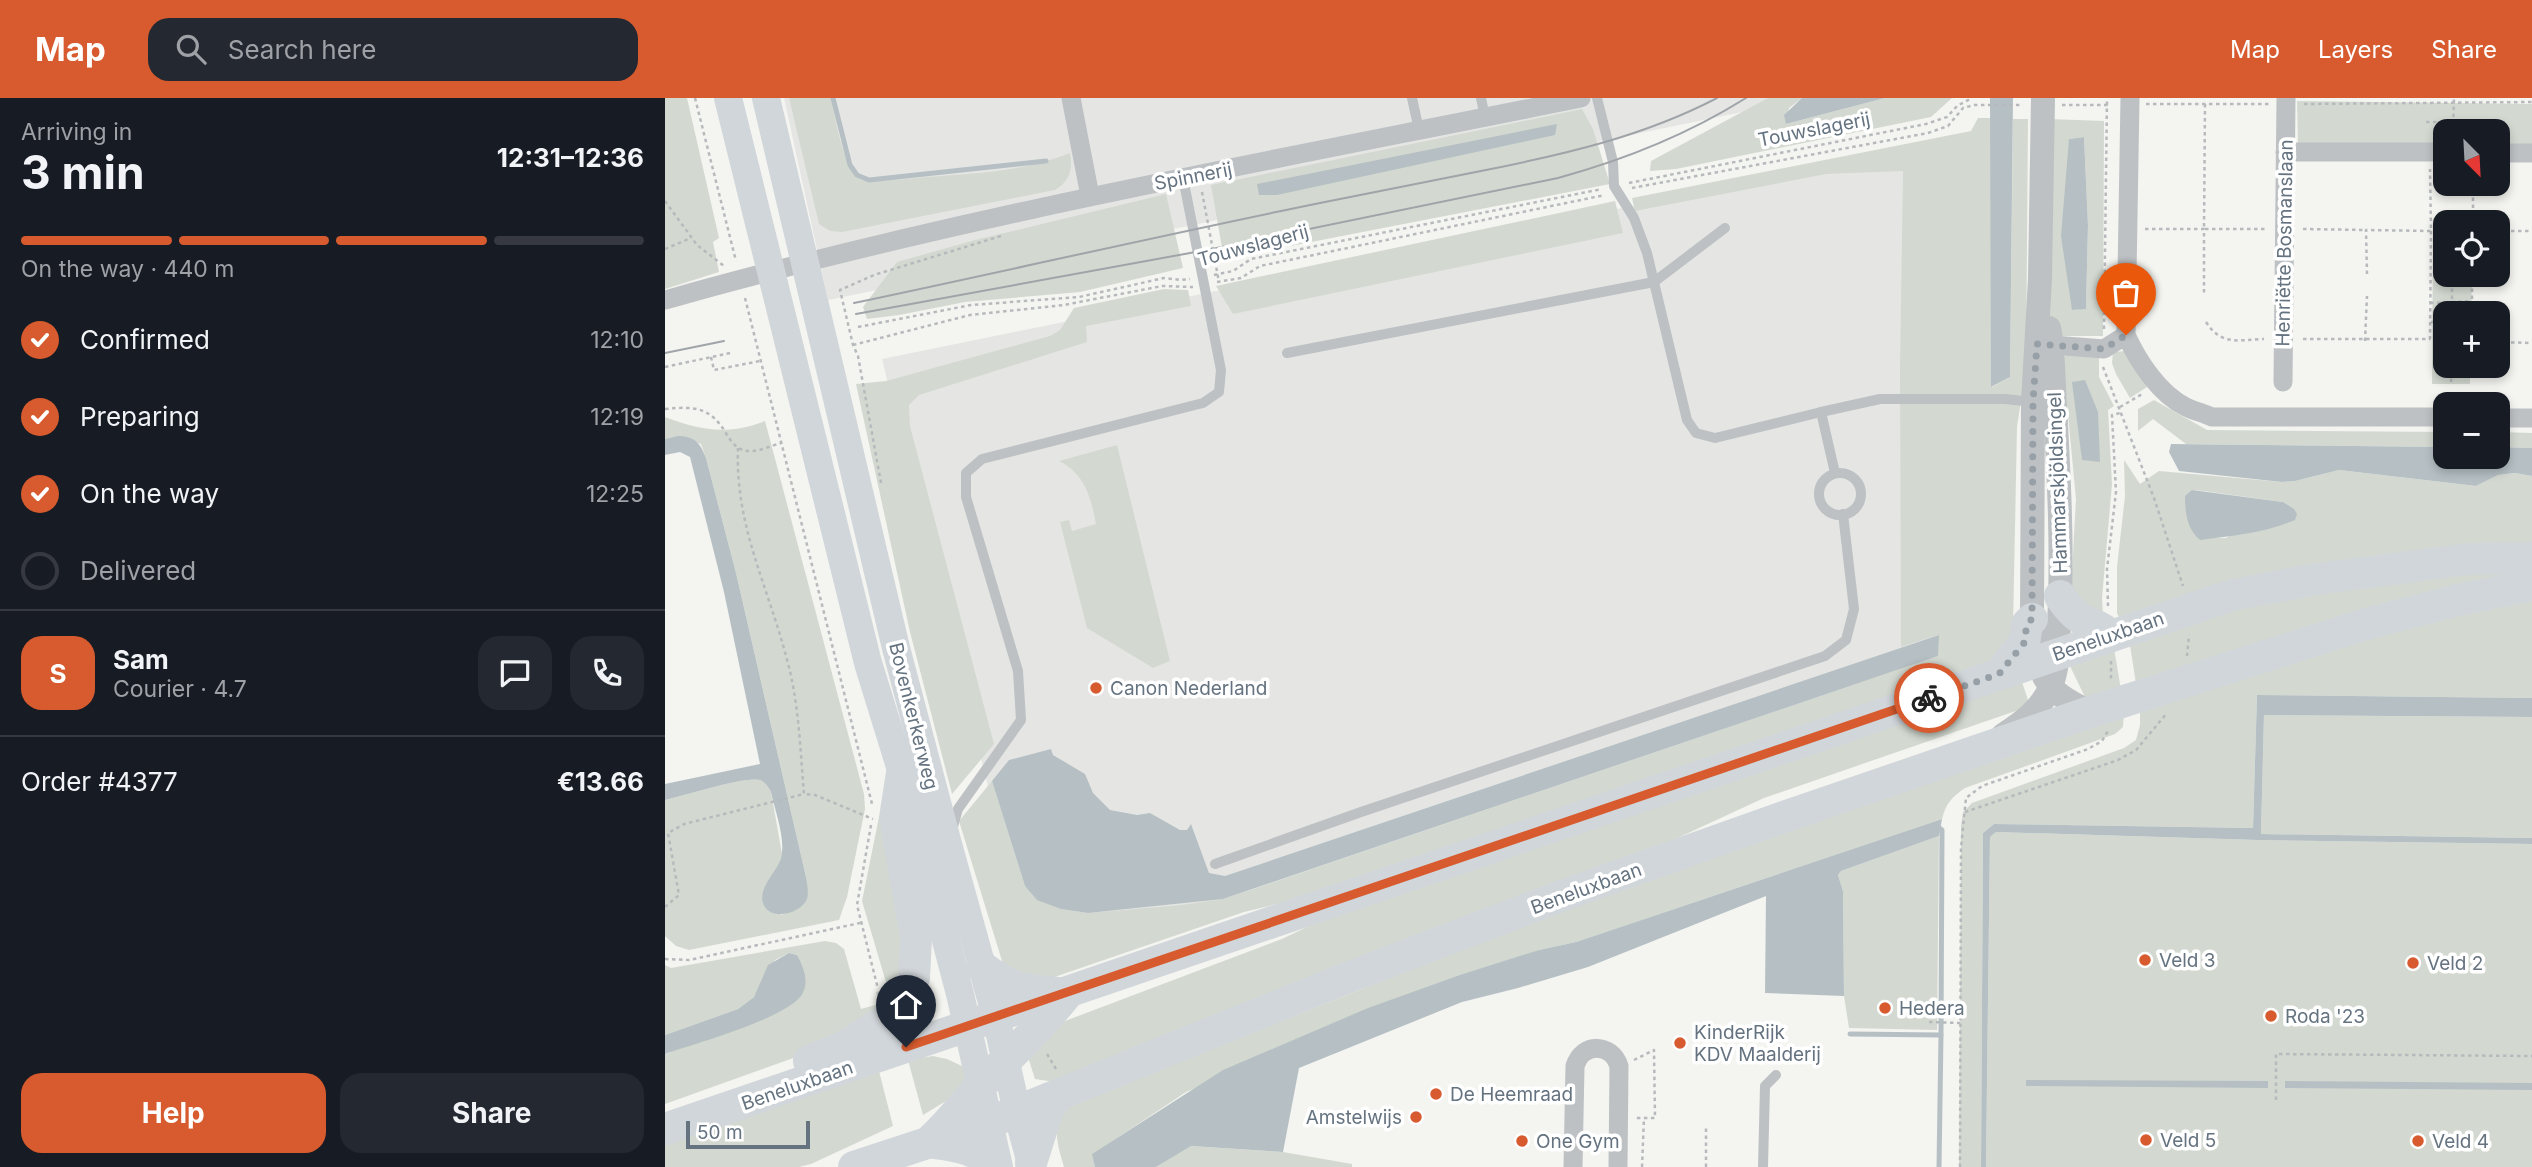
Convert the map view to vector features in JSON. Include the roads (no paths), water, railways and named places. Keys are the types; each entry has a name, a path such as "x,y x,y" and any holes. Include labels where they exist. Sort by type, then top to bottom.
{"main road":[{"name":"Bovenkerkerweg","path":"728,98 868,663 982,1022 1006,1063 1031,1165"},
{"name":"Bovenkerkerweg","path":"766,98 896,648 982,967 980,1087 997,1167"},
{"name":"Beneluxbaan","path":"665,1129 1999,674 2048,667 2110,635 2232,595 2317,579 2468,559 2532,558"},
{"name":"Beneluxbaan","path":"854,1167 988,1123 1349,977 1562,896 1776,820 2090,712 2366,624 2532,584"},
{"path":"2060,596 2083,621 2100,625 2110,635"},
{"path":"1999,674 2024,643 2027,624 2032,619"},
{"path":"738,1105 773,1077 847,1045 892,1016 914,978 916,937 895,818 902,773"},
{"path":"929,1142 1048,1018 1066,993 1017,988 982,967"},
{"path":"1031,1165 1048,1109 1063,1094"},
{"path":"929,1142 967,1148 997,1167"}],"street":[{"path":"1071,98 1090,196"},
{"name":"Spinnerij","path":"806,262 1090,196 1419,130 1483,108 1581,98"},
{"path":"2129,101 2126,335 2139,363 2166,393 2185,407 2212,416 2433,418"},
{"name":"Henriëtte Bosmanslaan","path":"2283,416 2286,101"},
{"name":"Hammarskjöldsingel","path":"2036,103 2044,344 2061,509 2060,596 2048,667"},
{"path":"2285,152 2433,152"},
{"path":"2510,153 2532,153"},
{"path":"665,300 806,262"},
{"path":"2044,344 2104,349 2126,335"},
{"name":"Hammarskjöldsingel","path":"2044,344 2033,402 2032,619 2036,623 2048,667"},
{"path":"2510,418 2532,418"},
{"path":"2048,667 2071,703 2090,712"},
{"path":"1977,753 2028,718 2043,701 2048,667"},
{"path":"1573,1167 1575,1066 1586,1051 1599,1048 1614,1056 1619,1066 1618,1167"}],"lane":[{"path":"1412,98 1419,130"},
{"path":"1597,98 1617,189 1634,218 1647,253 1687,420 1696,433 1715,438 1880,399 2005,399 2033,402"},
{"path":"948,844 958,809 1021,720 1018,671 966,497 966,473 982,459 1203,402 1219,392 1221,370 1203,281 1191,177"},
{"path":"1287,353 1654,282 1725,228"},
{"path":"1821,412 1835,473"},
{"path":"1835,473 1850,475 1859,485 1861,492 1858,504 1843,514 1826,510 1819,495 1823,481 1835,473"},
{"path":"1215,864 1374,807 1825,656 1846,640 1854,610 1843,514"},
{"path":"1763,1167 1765,1086 1776,1075"}],"waterway":[{"path":"833,98 850,165 857,175 869,180 1046,161"},
{"path":"1938,827 1942,830 1941,1035"},
{"path":"1850,1034 1941,1035 1939,1167"}],"tram line":[{"path":"854,303 1546,157 1633,133 1717,98"},
{"path":"856,314 1212,249 1558,178 1655,145 1701,124 1746,98"},
{"path":"665,353 724,341"}],"place":[{"name":"Canon Nederland","path":"1096,688"},
{"name":"Veld 3","path":"2145,960"},
{"name":"Veld 2","path":"2413,963"},
{"name":"Hedera","path":"1885,1008"},
{"name":"Roda '23","path":"2271,1016"},
{"name":"KinderRijk KDV Maalderij","path":"1680,1043"},
{"name":"De Heemraad","path":"1436,1094"},
{"name":"Amstelwijs","path":"1416,1117"},
{"name":"Veld 5","path":"2146,1140"},
{"name":"One Gym","path":"1522,1141"},
{"name":"Veld 4","path":"2418,1141"}]}
